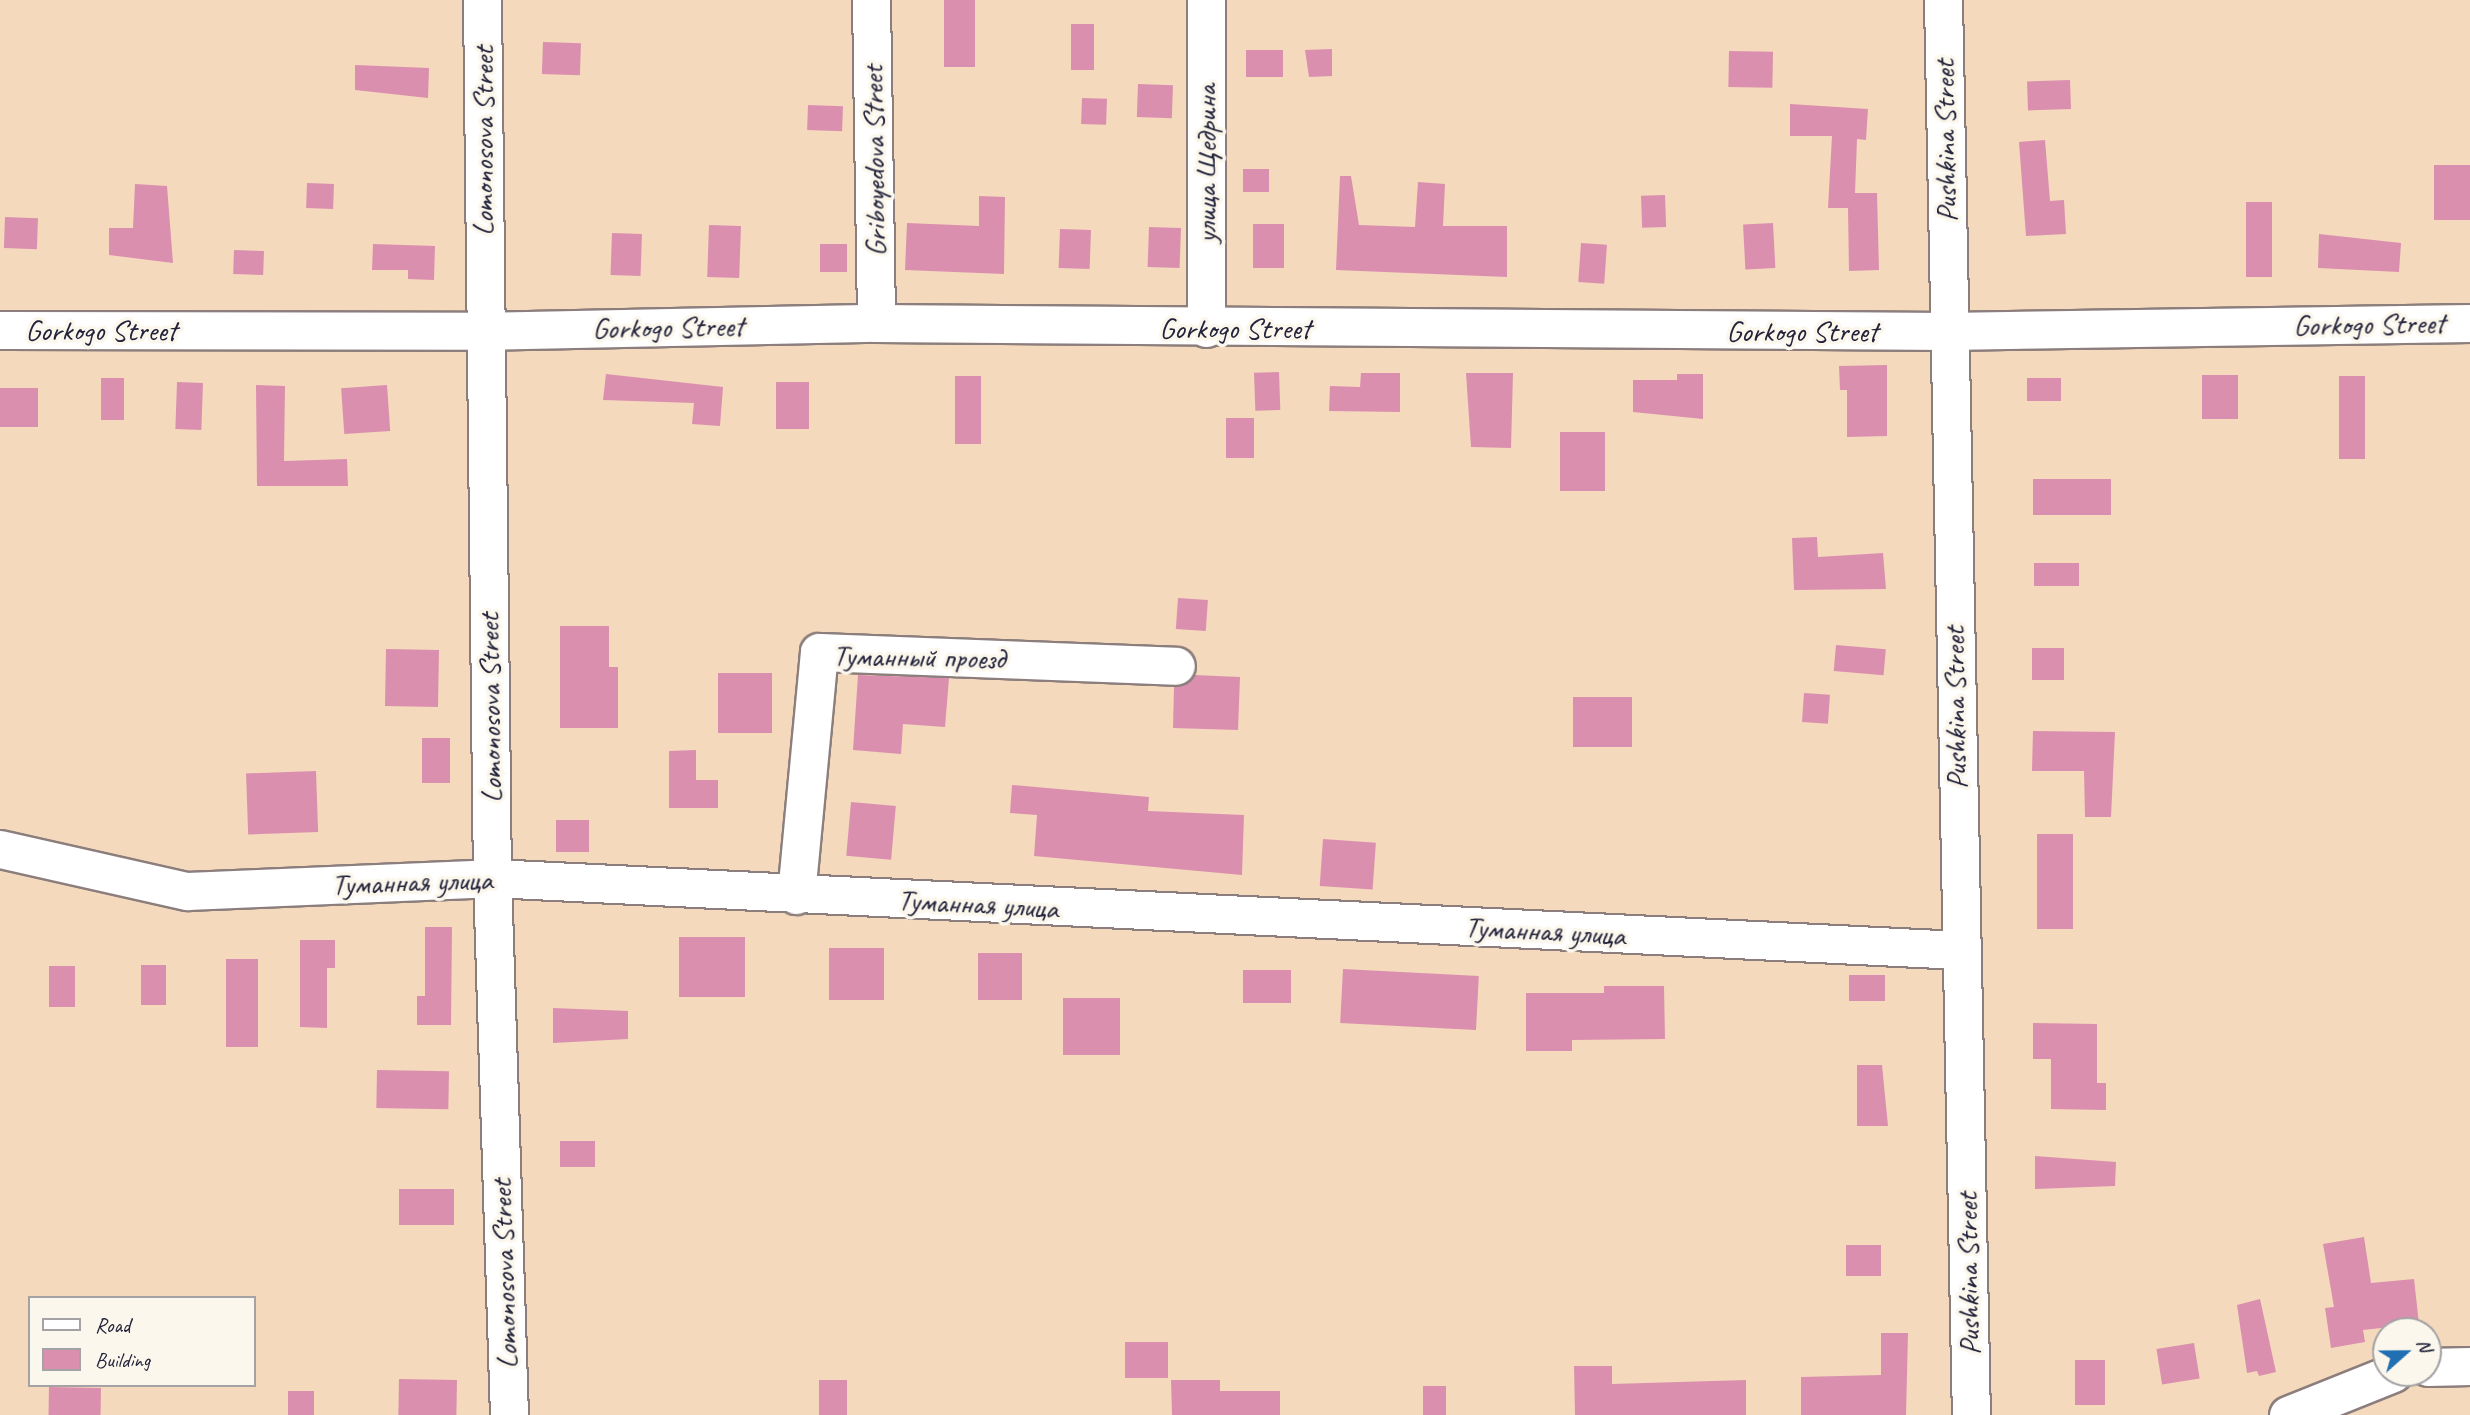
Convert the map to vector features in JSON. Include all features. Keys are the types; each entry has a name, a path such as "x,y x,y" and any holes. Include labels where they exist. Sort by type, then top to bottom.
{"street":[{"name":"Lomonosova Street","path":"482,0 492,878 509,1415"},
{"name":"Griboyedova Street","path":"872,0 876,323"},
{"name":"улица Щедрина","path":"1206,0 1206,328"},
{"name":"Pushkina Street","path":"1943,0 1947,331 1971,1415"},
{"name":"Gorkogo Street","path":"0,330 484,331 876,323 1206,328 1947,331 2470,323"},
{"name":"Туманный проезд","path":"796,895 820,652 1176,666"},
{"name":"Туманная улица","path":"0,849 187,891 492,878 1961,950"},
{"path":"2442,1367 2470,1366"},
{"path":"2288,1415 2372,1381"}],"building":[{"path":"944,0 975,0 975,67 944,67"},
{"path":"1071,24 1094,24 1094,70 1071,70"},
{"path":"543,42 581,43 580,75 542,74"},
{"path":"1332,49 1332,76 1309,77 1305,50"},
{"path":"1246,50 1283,50 1283,77 1246,77"},
{"path":"1729,51 1773,52 1772,88 1728,87"},
{"path":"355,65 429,68 428,98 355,90"},
{"path":"2070,80 2071,109 2028,110 2027,82"},
{"path":"1138,84 1173,85 1172,118 1137,117"},
{"path":"1082,98 1107,99 1106,125 1081,124"},
{"path":"1790,104 1868,109 1866,140 1857,139 1855,193 1877,193 1879,270 1849,271 1848,208 1828,208 1832,136 1790,136"},
{"path":"808,105 843,106 842,131 807,130"},
{"path":"2045,140 2050,201 2064,200 2066,234 2026,236 2019,142"},
{"path":"2434,165 2470,165 2470,220 2434,220"},
{"path":"1243,169 1269,169 1269,192 1243,192"},
{"path":"1340,176 1351,176 1359,225 1415,227 1418,182 1445,184 1443,226 1507,226 1507,277 1336,270"},
{"path":"307,183 334,184 333,209 306,208"},
{"path":"135,184 167,186 173,263 109,255 109,228 133,228"},
{"path":"1665,195 1666,227 1642,228 1641,196"},
{"path":"979,196 1005,197 1004,274 905,270 907,223 979,226"},
{"path":"2246,202 2272,202 2272,277 2246,277"},
{"path":"5,217 38,218 37,249 4,248"},
{"path":"1773,223 1775,268 1745,270 1743,225"},
{"path":"1253,224 1284,224 1284,268 1253,268"},
{"path":"709,225 741,226 739,278 707,277"},
{"path":"1149,227 1181,228 1180,268 1148,267"},
{"path":"1060,229 1091,230 1090,269 1059,268"},
{"path":"612,233 642,234 641,276 611,275"},
{"path":"2319,234 2401,243 2399,272 2318,268"},
{"path":"1581,243 1607,245 1604,284 1578,282"},
{"path":"373,244 435,246 434,280 408,279 408,270 372,270"},
{"path":"820,244 847,244 847,272 820,272"},
{"path":"234,250 264,251 263,275 233,274"},
{"path":"1887,365 1887,436 1847,437 1847,390 1840,390 1839,366"},
{"path":"1279,372 1280,410 1255,411 1254,373"},
{"path":"1361,373 1400,373 1400,412 1329,411 1330,386 1360,387"},
{"path":"1466,373 1513,373 1511,448 1471,447"},
{"path":"606,374 723,387 720,426 692,424 694,403 603,400"},
{"path":"1677,374 1703,374 1703,419 1633,412 1633,380 1677,380"},
{"path":"2202,375 2238,375 2238,419 2202,419"},
{"path":"955,376 981,376 981,444 955,444"},
{"path":"2339,376 2365,376 2365,459 2339,459"},
{"path":"101,378 124,378 124,420 101,420"},
{"path":"2027,378 2061,378 2061,401 2027,401"},
{"path":"177,382 203,383 201,430 175,429"},
{"path":"776,382 809,382 809,429 776,429"},
{"path":"256,385 285,386 284,461 347,459 348,486 257,486"},
{"path":"387,385 390,431 344,434 341,388"},
{"path":"0,388 38,388 38,427 0,427"},
{"path":"1226,418 1254,418 1254,458 1226,458"},
{"path":"1560,432 1605,432 1605,491 1560,491"},
{"path":"2033,479 2111,479 2111,515 2033,515"},
{"path":"1817,537 1818,557 1883,553 1886,589 1794,590 1792,538"},
{"path":"2034,563 2079,563 2079,586 2034,586"},
{"path":"1178,598 1208,600 1206,631 1176,629"},
{"path":"560,626 609,626 609,667 618,667 618,728 560,728"},
{"path":"1836,645 1886,649 1884,675 1834,671"},
{"path":"2032,648 2064,648 2064,680 2032,680"},
{"path":"386,649 439,650 438,707 385,706"},
{"path":"718,673 772,673 772,733 718,733"},
{"path":"858,675 949,678 945,727 903,724 901,754 853,750"},
{"path":"1194,675 1240,677 1238,730 1173,728 1174,687"},
{"path":"1804,693 1830,695 1828,724 1802,722"},
{"path":"1573,697 1632,697 1632,747 1573,747"},
{"path":"2033,731 2115,732 2111,817 2085,817 2084,771 2032,771"},
{"path":"422,738 450,738 450,783 422,783"},
{"path":"696,750 696,780 718,780 718,808 669,808 669,751"},
{"path":"316,771 318,832 248,834 246,773"},
{"path":"1012,785 1149,797 1148,811 1244,815 1242,875 1034,856 1037,815 1010,813"},
{"path":"851,802 896,806 891,860 846,856"},
{"path":"556,820 589,820 589,852 556,852"},
{"path":"2037,834 2073,834 2073,929 2037,929"},
{"path":"1323,839 1376,843 1373,890 1320,886"},
{"path":"425,927 452,927 451,1025 417,1025 417,996 425,996"},
{"path":"679,937 745,937 745,997 679,997"},
{"path":"300,940 335,940 335,968 327,968 327,1028 300,1027"},
{"path":"829,948 884,948 884,1000 829,1000"},
{"path":"978,953 1022,953 1022,1000 978,1000"},
{"path":"226,959 258,959 258,1047 226,1047"},
{"path":"141,965 166,965 166,1005 141,1005"},
{"path":"49,966 75,966 75,1007 49,1007"},
{"path":"1343,969 1479,976 1476,1030 1340,1023"},
{"path":"1243,970 1291,970 1291,1003 1243,1003"},
{"path":"1849,975 1885,975 1885,1001 1849,1001"},
{"path":"1604,986 1664,986 1665,1039 1572,1040 1572,1051 1526,1051 1526,993 1604,993"},
{"path":"1063,998 1120,998 1120,1055 1063,1055"},
{"path":"553,1008 628,1011 628,1039 553,1043"},
{"path":"2033,1023 2097,1024 2097,1083 2106,1083 2106,1110 2051,1109 2051,1059 2033,1059"},
{"path":"1857,1065 1882,1065 1888,1126 1857,1126"},
{"path":"377,1070 449,1071 448,1109 376,1108"},
{"path":"560,1141 595,1141 595,1167 560,1167"},
{"path":"2035,1156 2116,1162 2115,1186 2035,1189"},
{"path":"399,1189 454,1189 454,1225 399,1225"},
{"path":"2364,1237 2371,1283 2414,1279 2418,1317 2372,1317 2372,1329 2363,1330 2365,1342 2331,1348 2325,1308 2334,1307 2323,1244"},
{"path":"1846,1245 1881,1245 1881,1276 1846,1276"},
{"path":"2260,1299 2276,1372 2259,1376 2257,1371 2247,1373 2237,1305"},
{"path":"1881,1333 1908,1333 1906,1415 1801,1415 1801,1377 1881,1375"},
{"path":"1125,1342 1168,1342 1168,1378 1125,1378"},
{"path":"2194,1343 2200,1379 2162,1385 2156,1349"},
{"path":"2075,1360 2105,1360 2105,1405 2075,1405"},
{"path":"1574,1366 1612,1366 1612,1384 1746,1380 1746,1415 1575,1415"},
{"path":"399,1379 457,1380 456,1415 398,1415"},
{"path":"819,1380 847,1380 847,1415 819,1415"},
{"path":"1171,1380 1220,1380 1220,1391 1280,1391 1280,1415 1172,1415"},
{"path":"1423,1386 1446,1386 1446,1415 1423,1415"},
{"path":"49,1387 101,1388 101,1415 49,1415"},
{"path":"288,1391 314,1391 314,1415 288,1415"}]}
